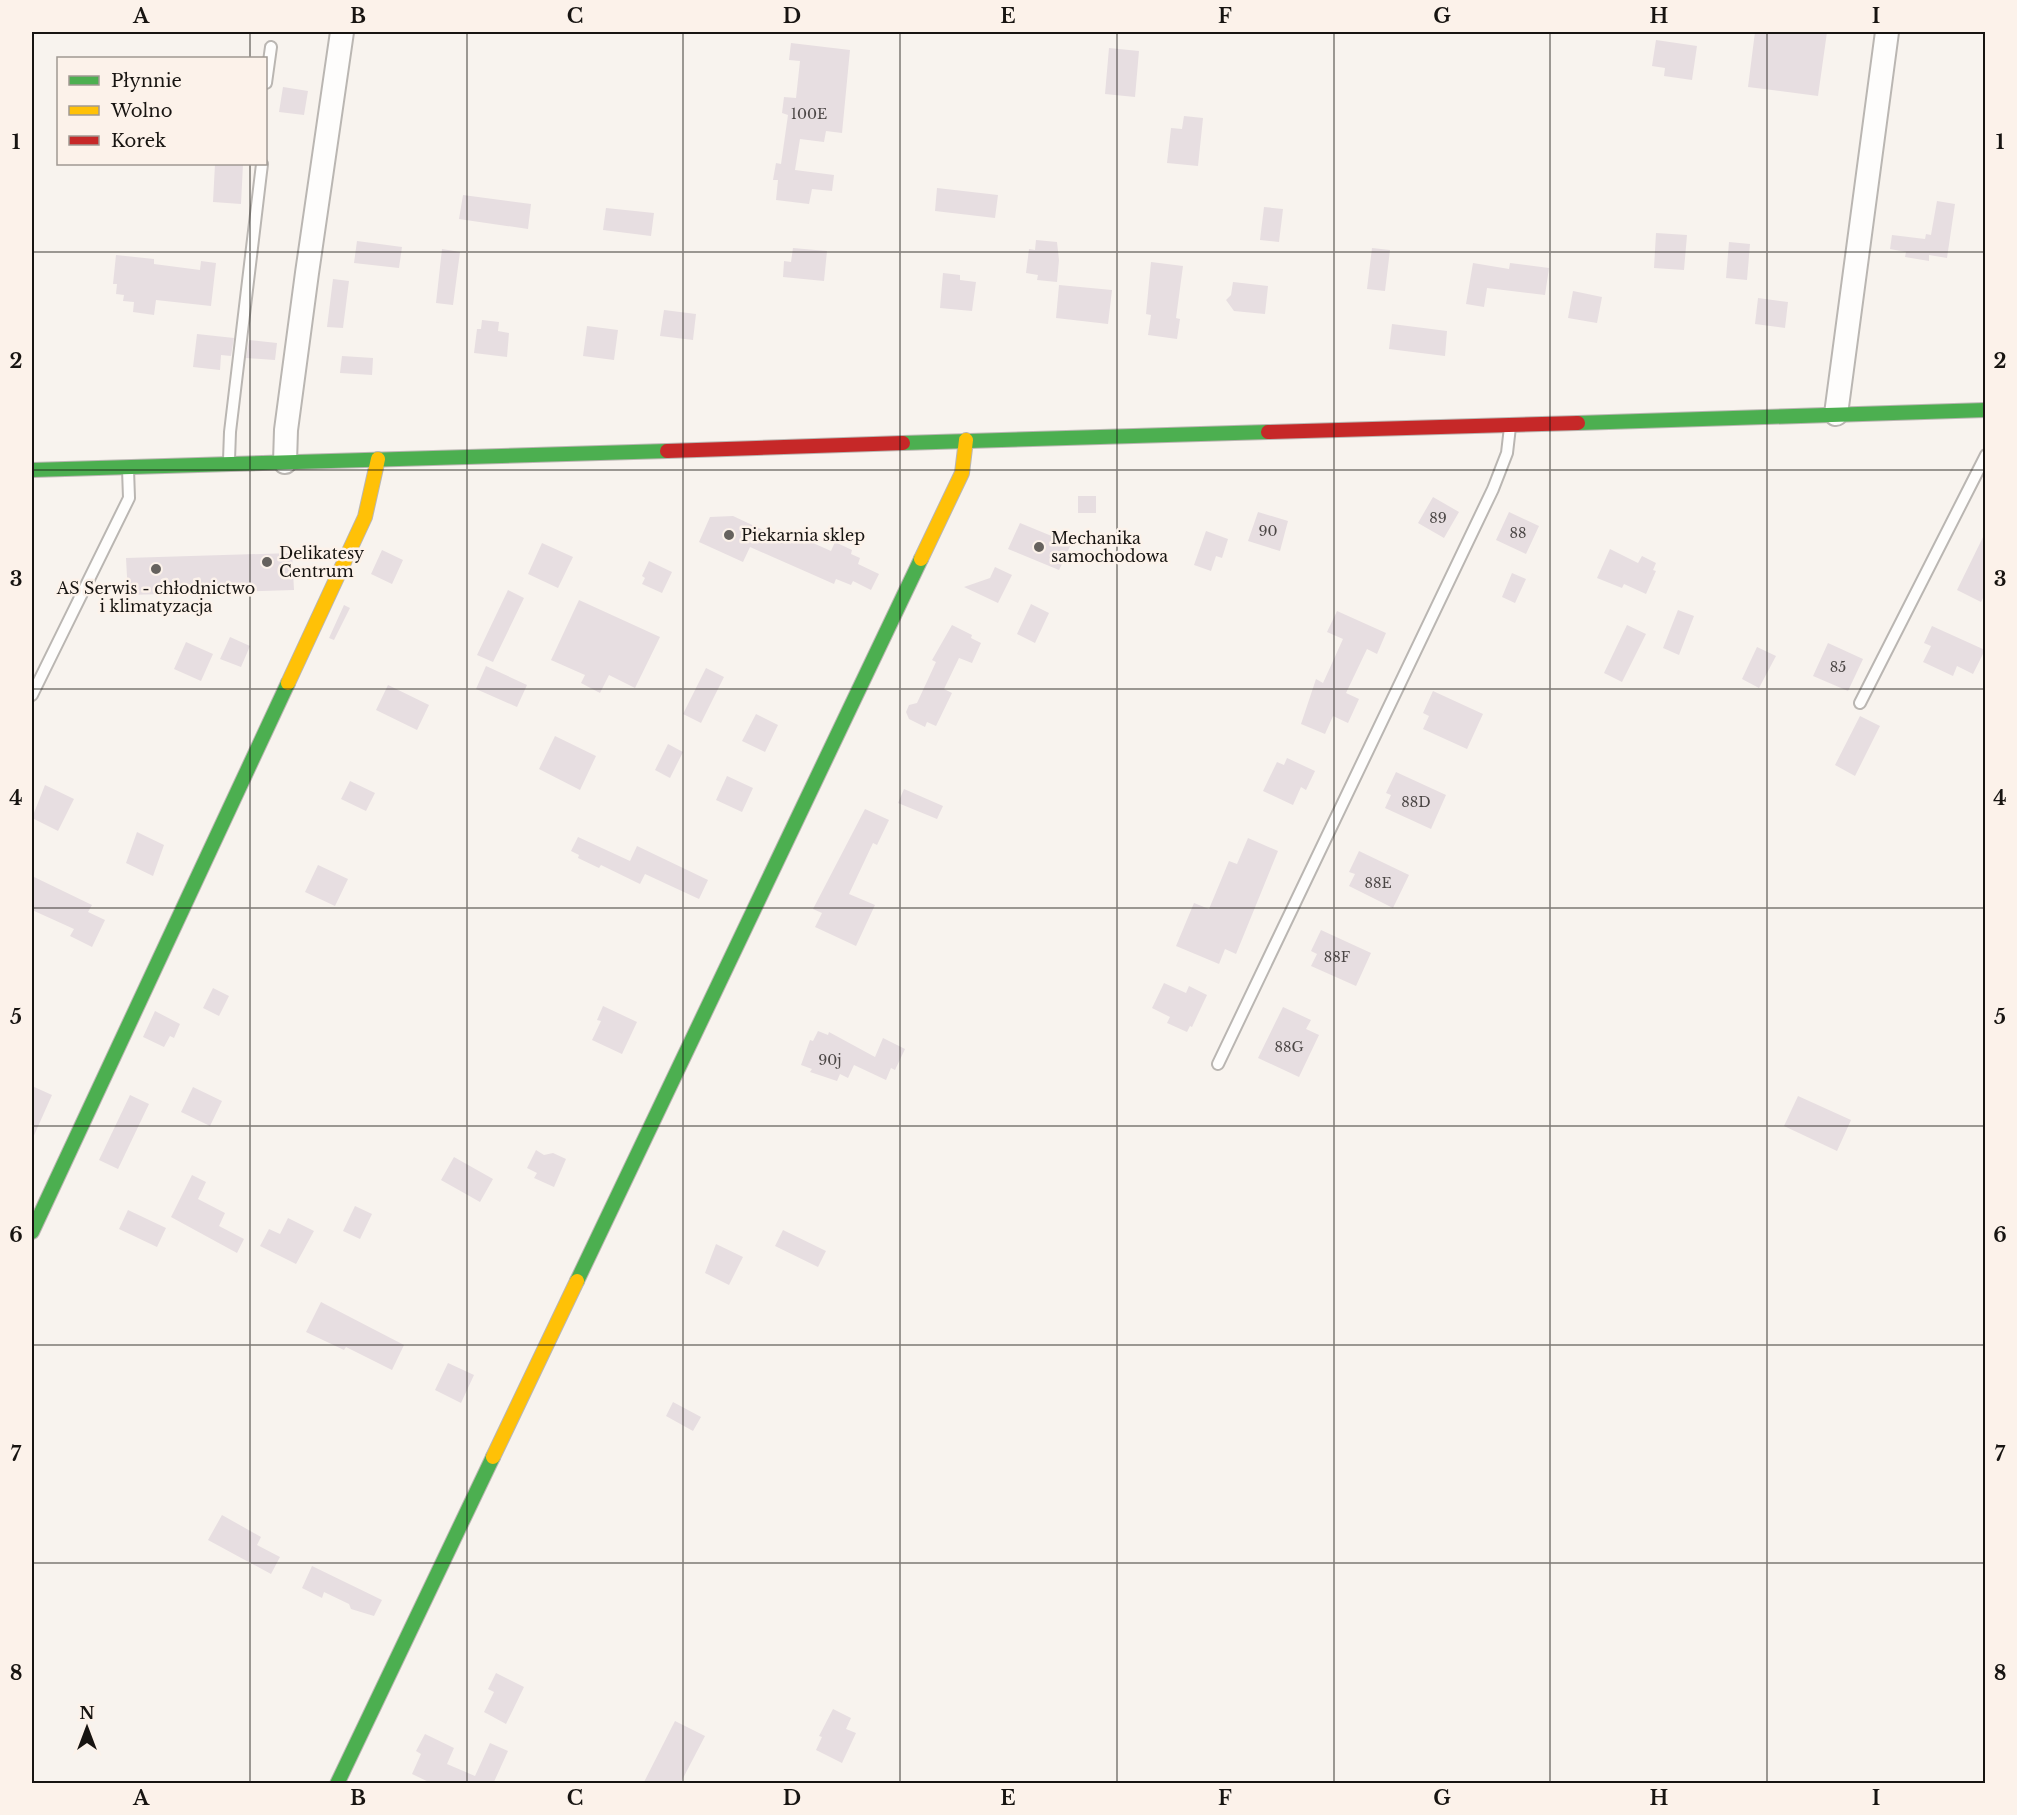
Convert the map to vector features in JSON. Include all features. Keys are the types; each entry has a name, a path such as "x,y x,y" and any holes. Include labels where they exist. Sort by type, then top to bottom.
{"street":[{"path":"285,462 300,329 342,32"},
{"path":"1836,414 1887,32"},
{"path":"32,470 1986,410"},
{"path":"337,1784 962,473 966,440"},
{"path":"32,1232 364,517 378,459"}],"lane":[{"path":"267,76 271,46"},
{"path":"229,464 230,432 262,165"},
{"path":"1218,1064 1493,489 1507,453 1510,424"},
{"path":"1860,703 1986,455"},
{"path":"32,695 129,498 128,467"}],"building":[{"path":"1755,32 1827,32 1818,96 1748,87"},
{"path":"1656,40 1697,46 1692,80 1664,76 1665,68 1652,66"},
{"path":"791,43 850,50 842,133 826,131 824,142 800,139 795,170 834,175 832,191 812,189 809,204 776,200 778,180 773,180 776,163 781,164 788,115 782,113 784,97 796,98 800,61 789,60"},
{"path":"1109,48 1139,51 1135,97 1105,94"},
{"path":"283,87 308,91 304,115 279,112"},
{"path":"1184,116 1203,118 1198,166 1167,163 1171,128 1182,129"},
{"path":"215,165 243,165 241,204 213,202"},
{"path":"937,188 998,195 995,218 935,211"},
{"path":"463,195 531,204 528,229 459,219"},
{"path":"1937,201 1955,204 1947,258 1929,255 1929,261 1905,257 1906,252 1890,249 1892,235 1925,239 1926,234 1931,235"},
{"path":"1264,207 1283,209 1279,242 1260,240"},
{"path":"606,208 654,213 651,236 603,230"},
{"path":"1656,233 1687,235 1684,270 1654,268"},
{"path":"1036,240 1057,242 1059,260 1057,282 1037,280 1038,275 1026,273 1029,249 1035,250"},
{"path":"357,241 402,247 399,268 354,263"},
{"path":"1729,242 1750,244 1747,280 1726,278"},
{"path":"793,248 827,251 824,281 783,277 784,261 791,262"},
{"path":"1372,248 1390,250 1385,291 1367,289"},
{"path":"442,249 460,252 453,305 436,303"},
{"path":"116,255 154,259 154,264 200,270 201,261 216,263 211,306 156,300 154,315 133,312 134,302 123,301 124,295 116,294 117,284 113,284"},
{"path":"1151,262 1183,266 1176,318 1180,319 1177,339 1148,335 1151,315 1146,314"},
{"path":"1473,263 1509,269 1510,263 1549,268 1545,295 1487,288 1484,307 1466,304"},
{"path":"943,273 960,275 960,280 976,282 972,311 940,308"},
{"path":"333,279 349,281 343,328 327,327"},
{"path":"1233,282 1268,286 1265,314 1234,311 1226,300 1231,295"},
{"path":"1059,285 1112,290 1108,324 1056,318"},
{"path":"1573,291 1602,297 1597,323 1568,318"},
{"path":"1758,298 1788,302 1785,328 1755,324"},
{"path":"664,310 696,314 693,340 660,336"},
{"path":"482,320 499,322 498,331 509,333 507,357 474,353 477,329 481,329"},
{"path":"1392,324 1447,331 1445,356 1389,349"},
{"path":"587,326 618,330 614,360 583,356"},
{"path":"197,334 234,338 231,356 221,355 220,370 193,367"},
{"path":"249,340 277,343 275,360 246,358"},
{"path":"342,356 373,358 372,375 340,373"},
{"path":"1078,496 1096,496 1096,513 1078,513"},
{"path":"1433,497 1459,512 1444,538 1418,523"},
{"path":"1258,512 1288,521 1280,551 1248,541"},
{"path":"1509,512 1539,526 1526,554 1496,540"},
{"path":"733,516 780,538 784,530 831,551 835,542 852,550 851,554 860,558 858,564 879,574 871,590 853,581 851,585 836,579 834,584 750,547 743,562 699,542 710,517"},
{"name":"Mechanika samochodowa","path":"1020,523 1071,544 1067,553 1071,560 1063,562 1059,570 1008,549"},
{"path":"1206,531 1228,539 1222,558 1216,556 1211,571 1194,565"},
{"path":"1986,531 1986,592 1981,602 1957,590"},
{"path":"542,543 573,557 558,588 528,574"},
{"path":"1610,549 1638,563 1642,556 1656,563 1653,570 1656,571 1646,594 1624,584 1622,588 1597,578"},
{"path":"382,550 403,560 392,584 371,574"},
{"path":"292,553 294,590 128,595 126,558"},
{"path":"649,561 672,572 662,593 642,584 645,578 642,576"},
{"path":"995,567 1012,575 998,603 964,587 990,578"},
{"path":"1512,573 1526,579 1515,603 1502,597"},
{"path":"508,590 524,598 493,662 477,655"},
{"path":"579,600 660,637 635,688 609,675 600,693 581,683 585,675 551,660"},
{"path":"1031,604 1049,613 1035,643 1017,634"},
{"path":"344,605 350,608 334,640 329,638"},
{"path":"1678,610 1694,616 1679,655 1663,648"},
{"path":"1337,611 1386,633 1377,654 1367,649 1346,693 1359,699 1348,723 1333,716 1325,734 1301,724 1316,679 1323,683 1343,639 1327,632"},
{"path":"952,625 972,635 971,638 981,643 972,663 959,658 944,689 952,693 936,726 927,722 925,727 909,719 906,712 909,705 917,703 936,662 932,660"},
{"path":"1627,625 1646,634 1622,682 1604,673"},
{"path":"1932,626 1985,650 1973,674 1957,666 1953,676 1923,662 1931,646 1924,643"},
{"path":"230,637 250,646 241,667 220,659"},
{"path":"186,642 213,654 201,681 174,669"},
{"path":"1828,643 1863,659 1848,691 1813,676"},
{"path":"1757,647 1776,656 1759,688 1742,679"},
{"path":"486,666 527,685 517,707 476,689"},
{"path":"706,668 724,677 701,723 683,714"},
{"path":"388,685 429,705 417,730 376,710"},
{"path":"1433,691 1483,714 1467,749 1423,729 1429,716 1423,713"},
{"path":"756,714 778,725 765,752 742,741"},
{"path":"1860,716 1880,726 1855,776 1835,765"},
{"path":"555,736 596,756 580,790 539,769"},
{"path":"668,744 683,752 670,778 655,770"},
{"path":"1287,758 1315,771 1306,790 1301,787 1293,805 1263,791 1277,762 1284,765"},
{"path":"1396,772 1446,795 1431,829 1385,808 1391,795 1386,793"},
{"path":"727,776 753,788 742,812 716,800"},
{"path":"350,781 375,793 366,811 341,799"},
{"path":"45,785 74,799 58,831 32,818"},
{"path":"904,789 943,806 937,819 898,803"},
{"path":"865,809 889,820 877,845 873,843 849,894 875,905 856,946 815,927 822,913 813,909"},
{"path":"137,832 164,845 153,876 126,863"},
{"path":"578,837 630,861 637,846 708,880 699,899 645,874 640,884 601,865 599,868 578,858 579,855 571,851"},
{"path":"1248,838 1278,851 1236,954 1225,949 1219,964 1176,946 1194,903 1209,909 1229,861 1237,864"},
{"path":"1359,851 1409,875 1393,908 1349,886 1355,874 1349,872"},
{"path":"318,865 348,879 335,906 305,892"},
{"path":"32,876 92,905 88,912 105,920 92,947 70,936 74,929 32,910"},
{"path":"1321,930 1371,953 1356,986 1311,966 1317,954 1311,951"},
{"path":"1164,983 1186,993 1189,986 1207,995 1192,1027 1190,1026 1187,1032 1167,1023 1170,1017 1152,1008"},
{"path":"213,988 229,996 219,1016 203,1008"},
{"path":"603,1006 637,1022 622,1054 592,1040 601,1021 597,1020"},
{"path":"1283,1007 1311,1020 1306,1029 1319,1035 1299,1077 1258,1058"},
{"path":"155,1011 180,1024 174,1038 170,1036 164,1047 143,1037"},
{"path":"818,1031 828,1035 829,1032 875,1057 883,1038 905,1049 895,1070 891,1068 886,1080 854,1065 848,1078 840,1074 837,1081 810,1072 812,1069 801,1065 810,1040 813,1041"},
{"path":"32,1086 52,1095 32,1140"},
{"path":"193,1087 222,1101 210,1126 181,1112"},
{"path":"130,1095 149,1104 118,1169 99,1160"},
{"path":"1798,1096 1851,1120 1837,1151 1784,1126"},
{"path":"536,1150 544,1155 553,1153 566,1159 554,1187 534,1178 537,1173 527,1168"},
{"path":"454,1157 493,1179 480,1202 441,1180"},
{"path":"192,1175 206,1182 198,1199 225,1213 219,1226 244,1239 237,1253 171,1217"},
{"path":"355,1206 372,1214 360,1239 343,1231"},
{"path":"128,1210 166,1228 157,1247 119,1229"},
{"path":"288,1218 314,1231 296,1264 260,1246 269,1229 280,1234"},
{"path":"783,1230 826,1251 818,1267 775,1246"},
{"path":"716,1244 743,1257 729,1285 705,1273"},
{"path":"321,1302 404,1345 392,1370 346,1347 344,1350 306,1332"},
{"path":"448,1363 474,1375 461,1403 435,1390"},
{"path":"673,1402 701,1417 693,1431 666,1416"},
{"path":"222,1515 261,1537 257,1545 280,1557 271,1574 208,1540"},
{"path":"312,1566 382,1600 374,1616 351,1609 349,1604 324,1592 322,1598 302,1588"},
{"path":"496,1673 524,1687 506,1724 484,1712 494,1692 488,1689"},
{"path":"833,1709 851,1718 846,1729 856,1733 842,1763 816,1750 822,1737 819,1736"},
{"path":"675,1721 705,1736 680,1784 643,1784"},
{"path":"425,1734 454,1748 447,1764 475,1776 490,1743 508,1751 493,1784 433,1784 412,1774 421,1754 416,1751"}],"traffic: fast":[{"path":"1578,423 1986,410"},
{"path":"903,443 1268,432"},
{"path":"32,470 667,451"},
{"path":"577,1281 921,559"},
{"path":"32,1232 288,683"},
{"path":"337,1784 493,1457"}],"traffic: slow":[{"path":"921,559 962,473 966,440"},
{"path":"288,683 365,517 378,459"},
{"path":"493,1457 577,1281"}],"traffic: jam":[{"path":"1268,432 1578,423"},
{"path":"667,451 903,443"}],"place":[{"name":"Piekarnia sklep","path":"729,535"},
{"name":"Mechanika samochodowa","path":"1039,547"},
{"name":"Delikatesy Centrum","path":"267,562"},
{"name":"AS Serwis - chłodnictwo i klimatyzacja","path":"156,569"}]}
